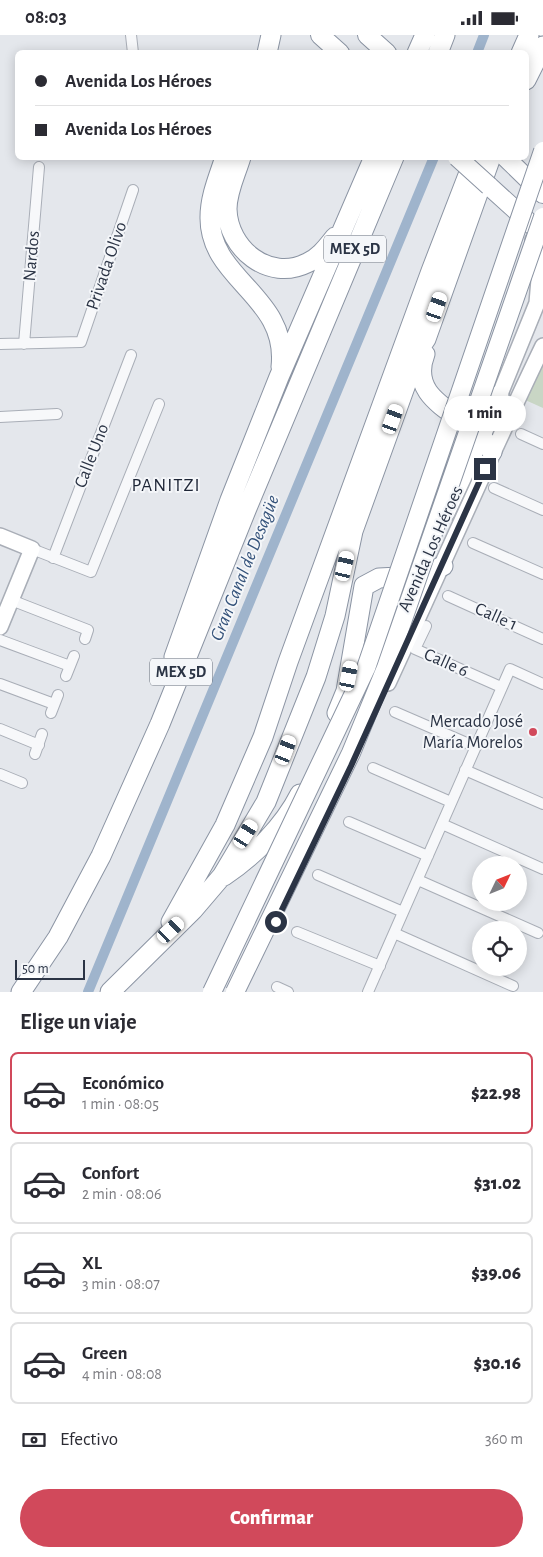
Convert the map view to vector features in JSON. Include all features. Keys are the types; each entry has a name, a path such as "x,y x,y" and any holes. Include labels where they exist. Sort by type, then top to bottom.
{"highway":[{"path":"268,50 272,35"},
{"path":"320,35 337,50"},
{"path":"367,35 384,50"},
{"path":"418,50 425,35"},
{"path":"439,50 445,35"},
{"path":"522,50 529,35"},
{"path":"529,74 543,46"},
{"path":"212,992 366,668 543,151"},
{"path":"224,160 212,201 210,217 212,231 217,249 226,264 272,317 281,345 279,377"},
{"path":"240,160 230,191 227,209 233,235 249,257 264,265 279,268 292,268 308,263 323,251 346,225"},
{"path":"160,725 165,682 230,500 279,377 373,160"},
{"name":"MEX 5D","path":"21,992 58,937 101,856 160,725 247,508 393,160"},
{"path":"460,160 489,186 535,219 543,235"},
{"path":"160,940 225,825 263,737 288,662 424,289 474,160"},
{"path":"110,992 160,940 193,910 222,876 266,802 316,677 349,587 359,512 418,351 426,339 500,160"},
{"path":"503,160 543,194"},
{"path":"235,992 350,753 386,668 535,219"},
{"path":"426,339 426,352 421,367 423,382 436,401 488,444"},
{"path":"447,410 460,413 473,411 487,405 499,395"},
{"path":"349,587 379,578 418,576 442,566"},
{"path":"222,876 242,864 282,822 298,797 346,691 359,611 349,587"},
{"path":"349,587 385,587 395,593 401,603 400,616"}],"main road":[{"path":"506,160 522,166 543,169"},
{"name":"Avenida Los Héroes","path":"242,992 351,766 442,566 488,444 499,395 537,303 540,268 535,219"},
{"name":"Avenida Los Héroes","path":"351,766 368,693 418,576 488,444 543,346"},
{"path":"0,535 32,549 0,627"}],"street":[{"path":"132,35 132,50"},
{"name":"Nardos","path":"24,344 39,167"},
{"name":"Privada Olivo","path":"24,344 81,342 133,190"},
{"path":"0,344 24,344"},
{"name":"Calle Uno","path":"53,558 131,355"},
{"path":"32,549 91,573 159,404"},
{"path":"0,417 57,414"},
{"path":"521,434 543,444"},
{"path":"494,488 543,510"},
{"path":"473,543 543,574"},
{"name":"Calle 1","path":"448,596 543,639"},
{"path":"11,600 88,630 85,639"},
{"name":"Calle 6","path":"426,626 415,649 501,687"},
{"path":"0,640 72,661 66,676"},
{"path":"368,992 510,669 543,684"},
{"path":"0,684 54,704"},
{"path":"396,712 476,747"},
{"path":"0,729 37,749 42,734"},
{"path":"373,768 451,802"},
{"path":"465,771 543,804"},
{"path":"0,774 22,783"},
{"path":"350,822 428,856"},
{"path":"442,824 543,869"},
{"path":"318,875 403,912"},
{"path":"418,879 538,933"},
{"path":"298,932 380,966"},
{"path":"394,933 513,986"},
{"path":"277,987 288,992"}],"green space":[{"path":"543,359 543,408 523,399"}],"waterway":[{"name":"Gran Canal de Desagüe","path":"478,50 484,35"},
{"name":"Gran Canal de Desagüe","path":"88,992 433,160"}],"place":[{"name":"Mercado José María Morelos","path":"533,732"}],"district":[{"name":"PANITZI","path":"166,485"}],"route":[{"path":"276,922 351,766 456,538 485,469"}]}
